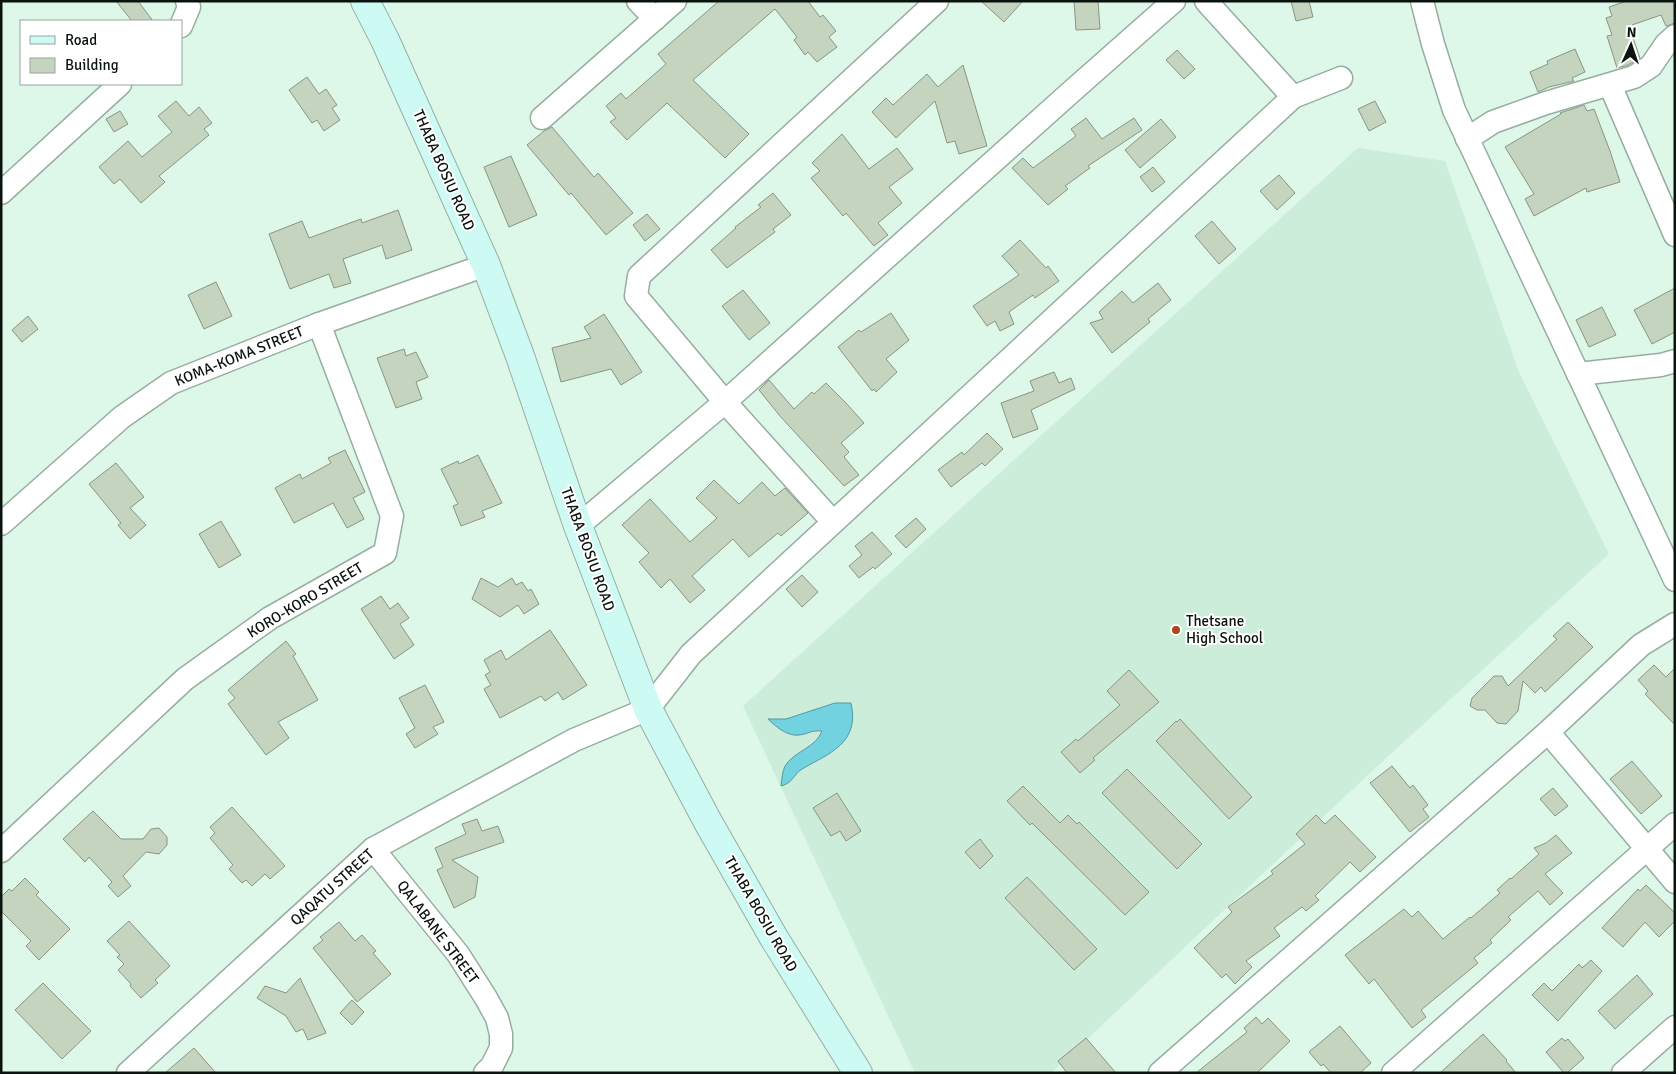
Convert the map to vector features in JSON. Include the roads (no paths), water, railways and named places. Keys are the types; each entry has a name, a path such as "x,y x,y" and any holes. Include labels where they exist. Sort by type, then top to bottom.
{"street":[{"path":"182,24 189,7 187,1"},
{"name":"THABA BOSIU ROAD","path":"365,1 385,40 486,265 520,356 578,526 648,709 708,822 851,1070"},
{"path":"638,1 655,19"},
{"path":"542,118 674,1"},
{"path":"834,522 725,402 636,296 640,276 937,1"},
{"path":"578,526 725,402 1174,1"},
{"path":"1206,1 1293,97"},
{"path":"1422,1 1433,44 1454,110 1675,580"},
{"path":"1467,139 1493,122 1546,103 1634,77 1651,66 1666,44 1675,36"},
{"path":"648,709 691,654 1293,97 1341,78"},
{"path":"1,193 119,85"},
{"path":"1610,85 1675,234"},
{"name":"KOMA-KOMA STREET","path":"1,524 122,417 170,383 319,324 486,265"},
{"name":"KORO-KORO STREET","path":"1,852 185,679 270,618 385,553 392,516 319,324"},
{"path":"1578,374 1675,362"},
{"path":"1160,1073 1548,732 1641,645 1675,624"},
{"name":"QAQATU STREET","path":"128,1073 373,849 574,740 648,709"},
{"path":"1548,732 1675,882"},
{"path":"1393,1073 1675,824"},
{"name":"QALABANE STREET","path":"373,849 458,954 497,1018 501,1048 492,1066 485,1073"},
{"path":"1623,1073 1675,1027"}],"water":[{"path":"835,703 851,703 853,717 847,737 832,752 799,771 791,781 781,786 785,766 815,742 822,731 799,735 790,734 778,728 768,719 786,719"}],"place":[{"name":"Thetsane High School","path":"1176,630"}]}
